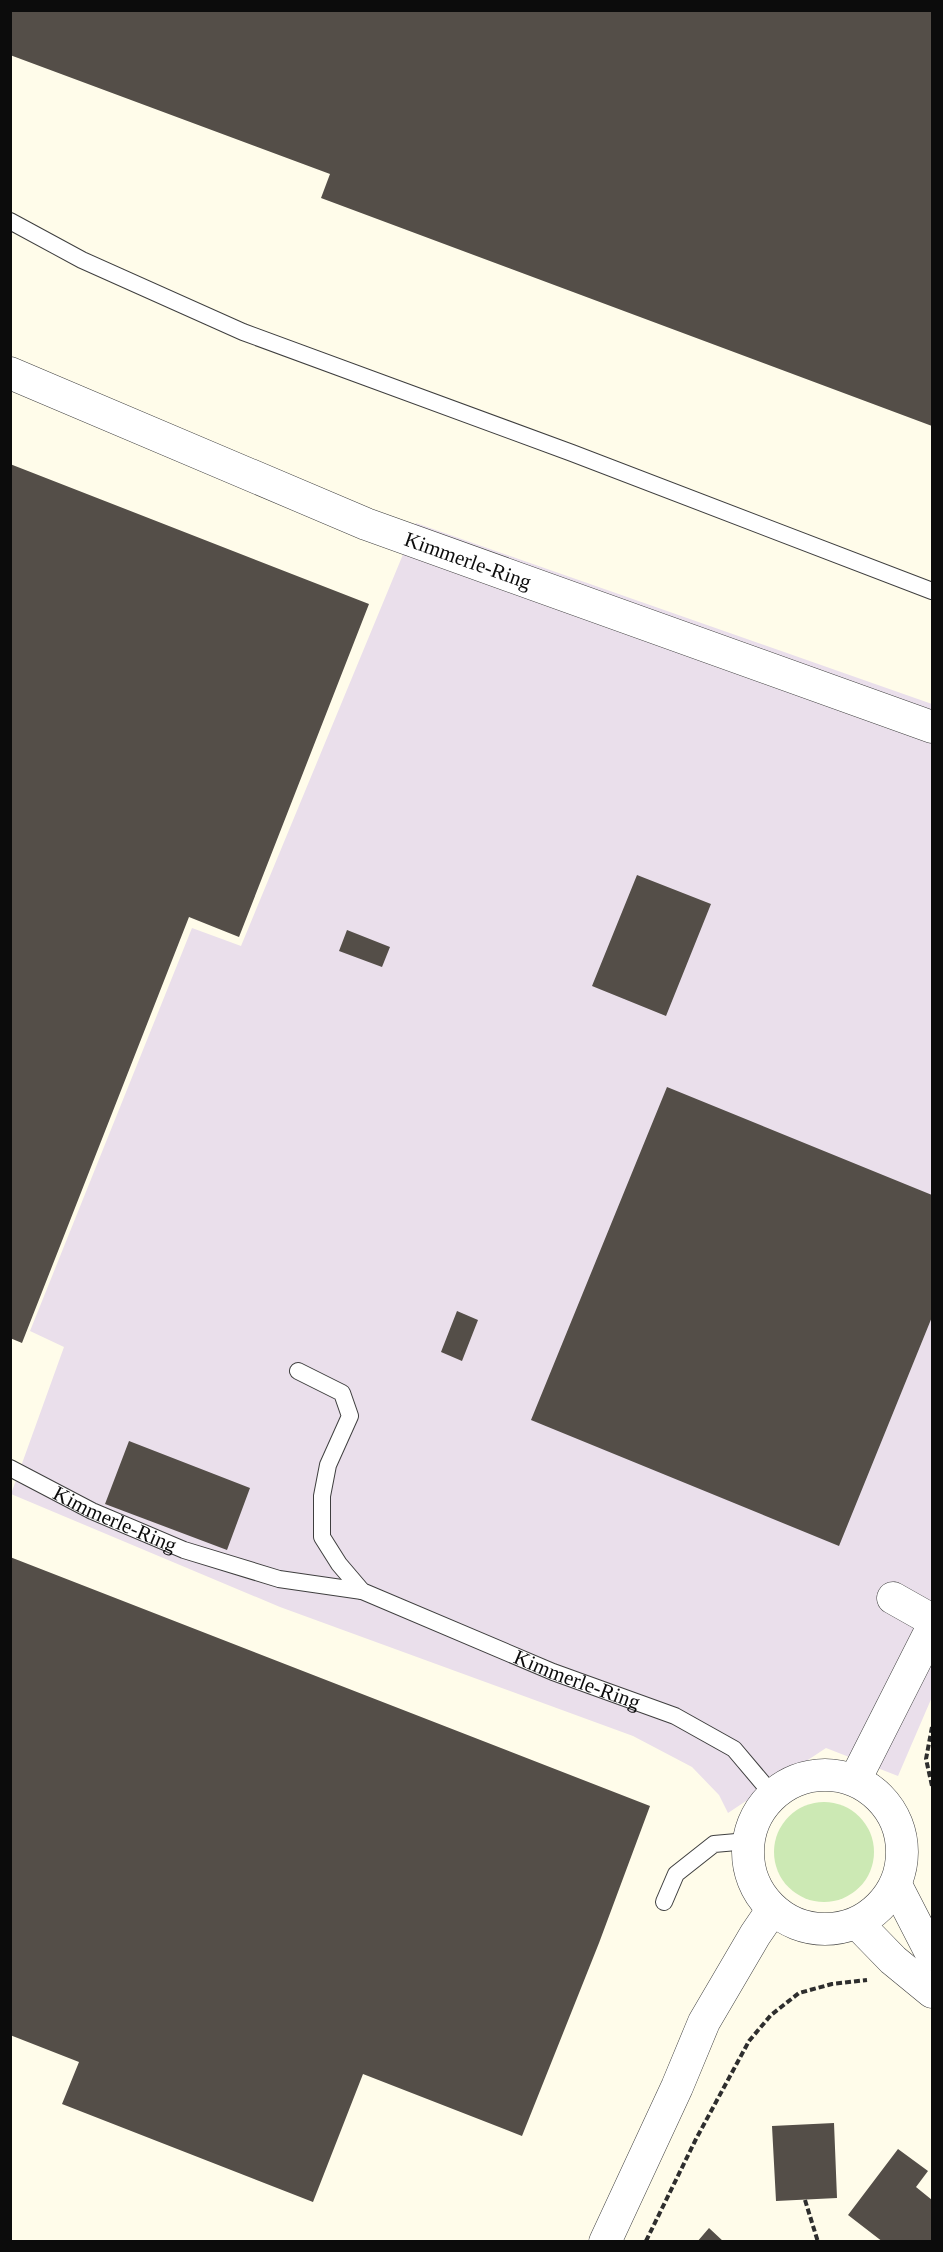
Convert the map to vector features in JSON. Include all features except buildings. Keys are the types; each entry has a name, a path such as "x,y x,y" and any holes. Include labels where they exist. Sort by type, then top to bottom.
{"street":[{"name":"Kimmerle-Ring","path":"10,374 366,525 933,727"},
{"path":"893,1598 933,1620"},
{"path":"855,1780 933,1628"},
{"path":"812,1775 834,1775 855,1780 876,1794 892,1813 901,1836 902,1861 896,1885 873,1914 857,1923 835,1929 812,1929 791,1923 772,1910 756,1890 748,1867 748,1841 756,1816 772,1794 791,1782 812,1775"},
{"path":"896,1885 933,1955"},
{"path":"605,2241 677,2087 704,2022 772,1910"},
{"path":"857,1923 893,1960 933,1992"}],"lane":[{"path":"10,220 82,260 243,332 572,453 933,591"},
{"name":"Kimmerle-Ring","path":"298,1371 342,1393 350,1416 333,1450 322,1496 322,1537 339,1564 362,1591"},
{"name":"Kimmerle-Ring","path":"10,1468 92,1511 184,1550 279,1579 362,1591 553,1672 675,1716 734,1749 772,1794"},
{"path":"664,1902 676,1874 714,1844 748,1841"}],"path":[{"path":"933,1727 926,1759 933,1786"},
{"path":"646,2241 730,2075 749,2041 771,2015 799,1994 832,1984 866,1982 893,1960"},
{"path":"805,2200 818,2241"}],"shaded area":[{"path":"416,523 932,704 932,1697 898,1776 826,1748 728,1813 719,1795 692,1767 633,1736 280,1607 11,1494 64,1347 30,1331 192,928 241,946"}],"green space":[{"path":"824,1802 843,1806 860,1816 870,1833 874,1852 870,1871 860,1888 843,1898 824,1902 805,1898 788,1888 778,1871 774,1852 778,1833 788,1816 805,1806"}]}
